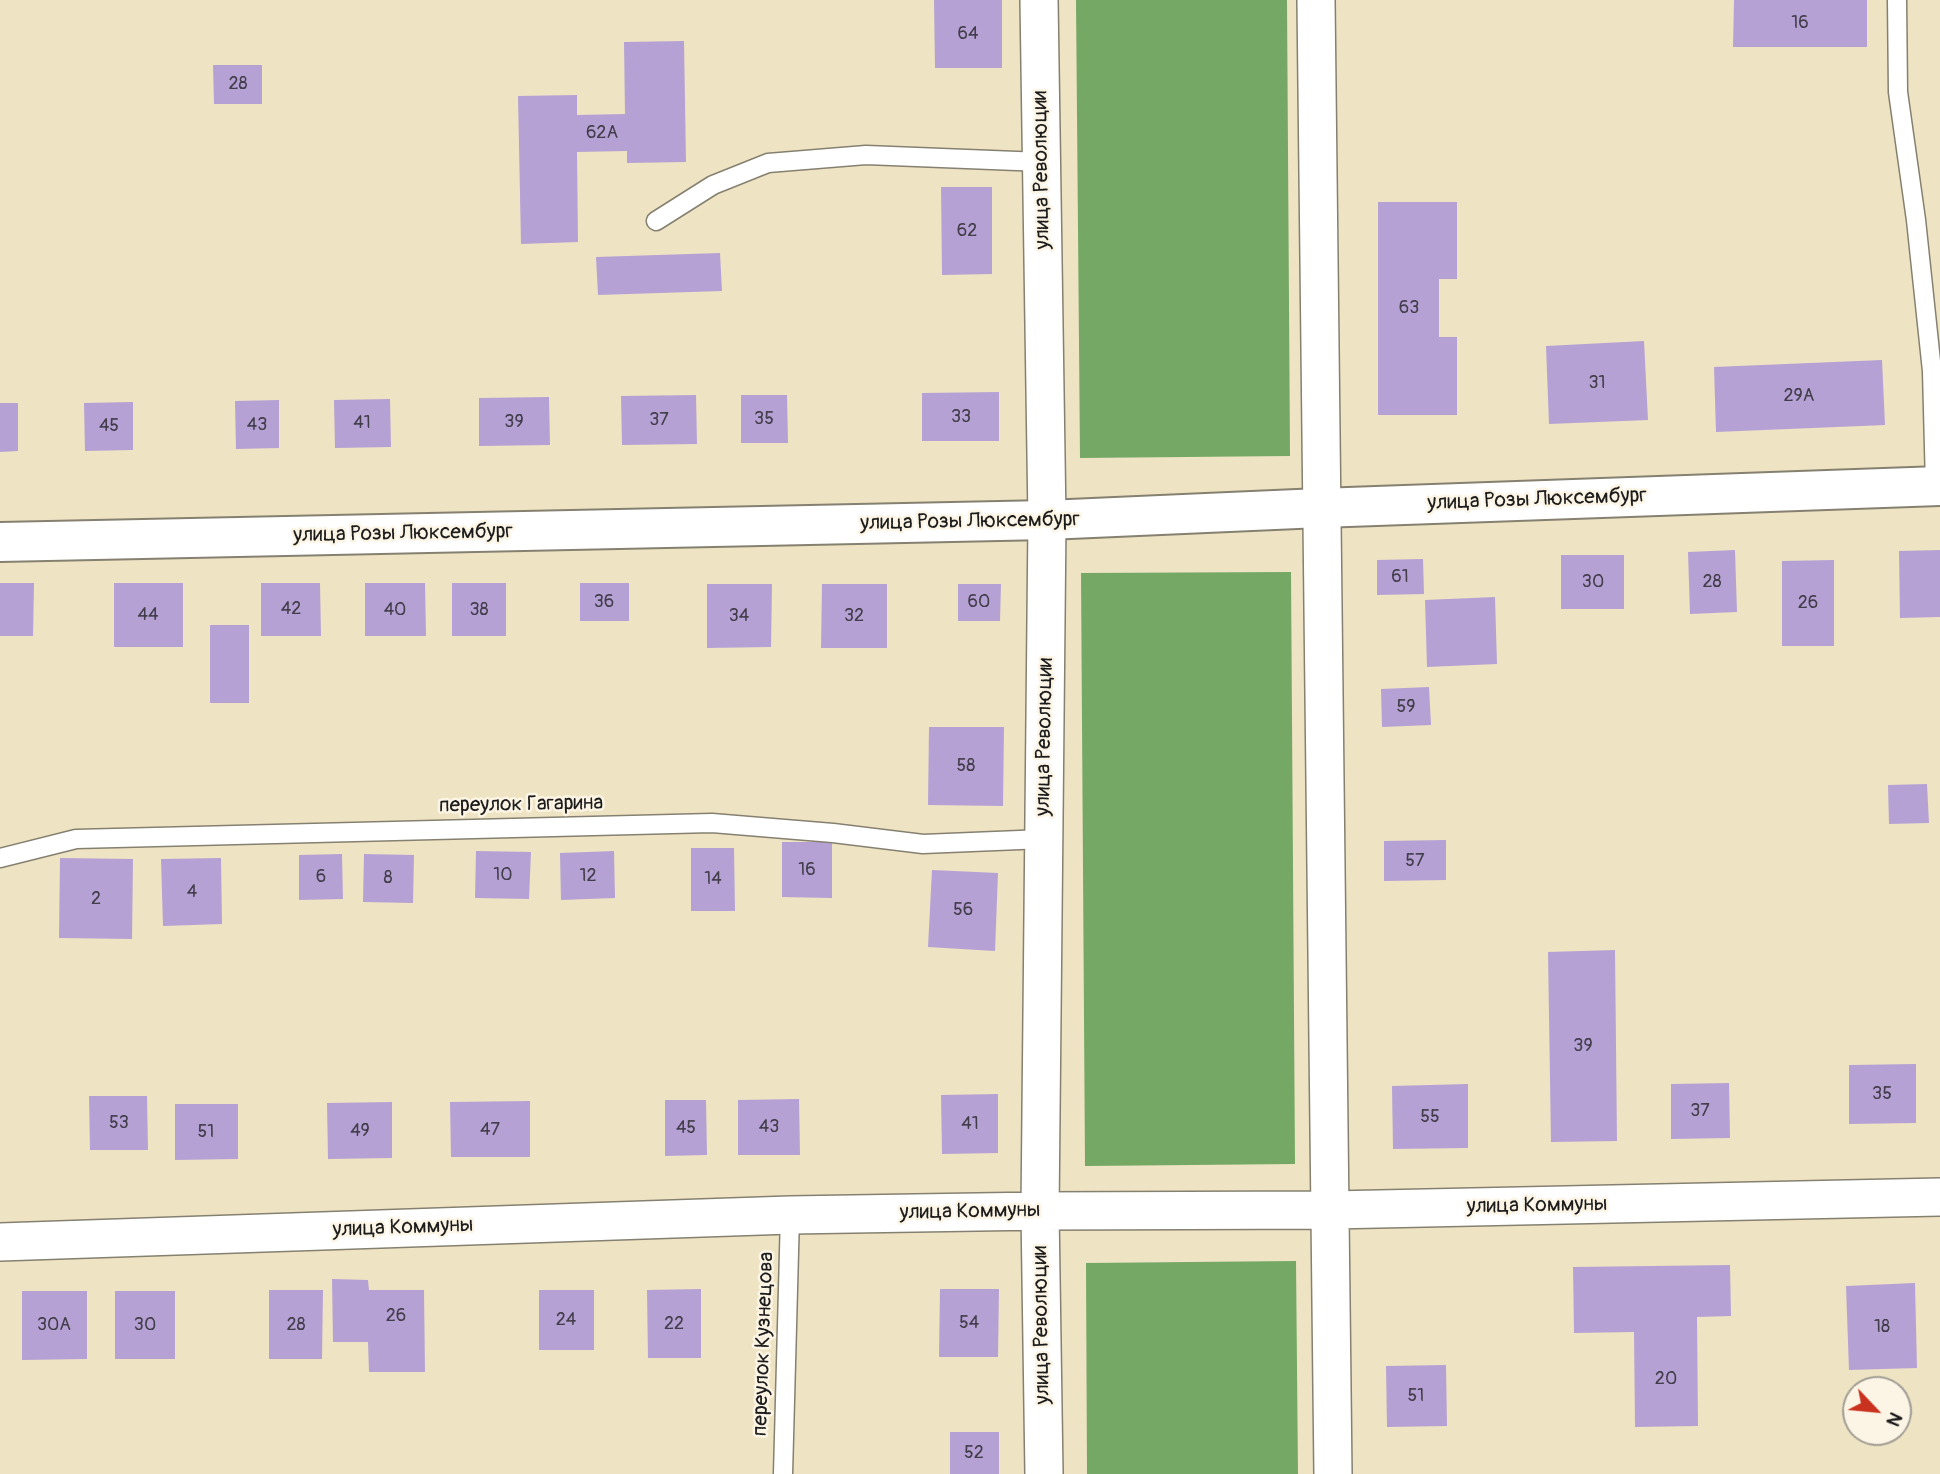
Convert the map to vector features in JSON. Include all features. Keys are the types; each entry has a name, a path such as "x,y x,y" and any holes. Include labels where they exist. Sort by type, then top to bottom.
{"street":[{"name":"улица Революции","path":"1039,0 1048,520 1040,1211 1044,1474"},
{"path":"1316,0 1320,508 1334,1474"},
{"name":"улица Розы Люксембург","path":"0,542 1048,520 1937,486"},
{"name":"улица Коммуны","path":"0,1242 790,1215 1332,1210 1940,1198"}],"lane":[{"path":"1897,0 1898,92 1916,220 1931,372 1937,486"},
{"path":"656,221 713,185 768,163 866,155 1042,162"},
{"name":"переулок Гагарина","path":"0,858 76,839 712,823 834,833 923,845 1044,839"},
{"name":"переулок Кузнецова","path":"783,1474 790,1215"}],"green space":[{"path":"1076,0 1287,0 1290,456 1080,458"},
{"path":"1291,572 1295,1164 1085,1166 1081,573"},
{"path":"1296,1261 1298,1474 1087,1474 1086,1263"}],"building":[{"path":"934,0 1002,0 1002,68 935,68"},
{"path":"1734,0 1867,0 1867,47 1733,47"},
{"path":"684,41 686,162 627,163 627,151 577,152 578,242 521,244 518,96 577,95 577,115 625,114 624,42"},
{"path":"213,65 262,65 262,104 214,104"},
{"path":"941,187 992,187 992,274 942,275"},
{"path":"1378,202 1457,202 1457,279 1439,279 1439,337 1457,337 1457,415 1378,415"},
{"path":"720,253 722,291 598,295 596,257"},
{"path":"1644,341 1648,420 1549,424 1546,346"},
{"path":"1882,360 1885,425 1716,432 1714,367"},
{"path":"999,392 999,441 922,441 922,393"},
{"path":"696,395 697,444 622,445 621,396"},
{"path":"741,395 787,395 788,443 741,443"},
{"path":"549,397 550,445 479,446 479,398"},
{"path":"390,399 391,447 335,448 334,400"},
{"path":"279,400 279,448 236,449 235,401"},
{"path":"133,402 133,450 85,451 84,403"},
{"path":"0,403 18,403 18,451 0,452"},
{"path":"1735,550 1737,612 1690,614 1688,552"},
{"path":"1940,550 1940,617 1900,618 1899,551"},
{"path":"1561,555 1624,555 1624,609 1561,609"},
{"path":"1423,559 1424,594 1377,595 1377,560"},
{"path":"1834,560 1834,646 1782,646 1782,561"},
{"path":"0,583 34,583 33,636 0,636"},
{"path":"114,583 183,583 183,647 114,647"},
{"path":"261,583 320,583 321,636 261,636"},
{"path":"365,583 425,583 426,636 365,636"},
{"path":"452,583 506,583 506,636 452,636"},
{"path":"580,583 629,583 629,621 580,621"},
{"path":"707,584 772,584 771,647 707,648"},
{"path":"822,584 887,584 887,648 821,648"},
{"path":"958,584 1001,584 1000,621 958,621"},
{"path":"1495,597 1497,664 1427,667 1425,600"},
{"path":"210,625 249,625 249,703 210,703"},
{"path":"1429,687 1431,725 1382,727 1381,689"},
{"path":"929,727 1004,727 1003,806 928,805"},
{"path":"1927,784 1929,823 1889,824 1888,785"},
{"path":"1446,840 1446,880 1384,881 1384,841"},
{"path":"782,842 832,842 832,898 782,897"},
{"path":"691,848 734,848 735,911 691,911"},
{"path":"476,851 531,852 529,899 475,898"},
{"path":"614,851 615,898 561,900 560,853"},
{"path":"342,854 343,899 299,900 299,855"},
{"path":"364,854 414,855 413,903 363,902"},
{"path":"60,858 133,859 132,939 59,938"},
{"path":"221,858 222,924 163,926 161,859"},
{"path":"932,870 998,873 995,951 928,947"},
{"path":"1615,950 1617,1141 1551,1142 1548,952"},
{"path":"1916,1064 1916,1123 1849,1124 1849,1065"},
{"path":"1729,1083 1730,1138 1671,1139 1671,1084"},
{"path":"1468,1084 1468,1148 1393,1149 1392,1086"},
{"path":"998,1094 998,1153 942,1154 941,1095"},
{"path":"89,1096 147,1096 148,1150 90,1150"},
{"path":"799,1099 800,1155 738,1155 738,1100"},
{"path":"665,1100 706,1100 707,1155 665,1156"},
{"path":"530,1101 530,1157 451,1157 450,1102"},
{"path":"392,1102 392,1158 328,1159 327,1103"},
{"path":"175,1104 238,1104 238,1159 175,1160"},
{"path":"1730,1265 1731,1316 1697,1317 1698,1426 1635,1427 1634,1332 1574,1333 1573,1267"},
{"path":"332,1279 368,1280 369,1290 424,1290 425,1372 369,1372 368,1342 333,1342"},
{"path":"1915,1283 1917,1368 1849,1370 1846,1286"},
{"path":"701,1289 701,1358 648,1358 647,1290"},
{"path":"940,1289 999,1289 998,1357 939,1357"},
{"path":"269,1290 323,1290 322,1359 269,1359"},
{"path":"539,1290 594,1290 594,1350 539,1350"},
{"path":"22,1291 87,1291 87,1359 22,1360"},
{"path":"115,1291 175,1291 175,1359 115,1359"},
{"path":"1446,1365 1447,1426 1387,1427 1386,1366"},
{"path":"950,1432 999,1432 999,1474 950,1474"}]}
